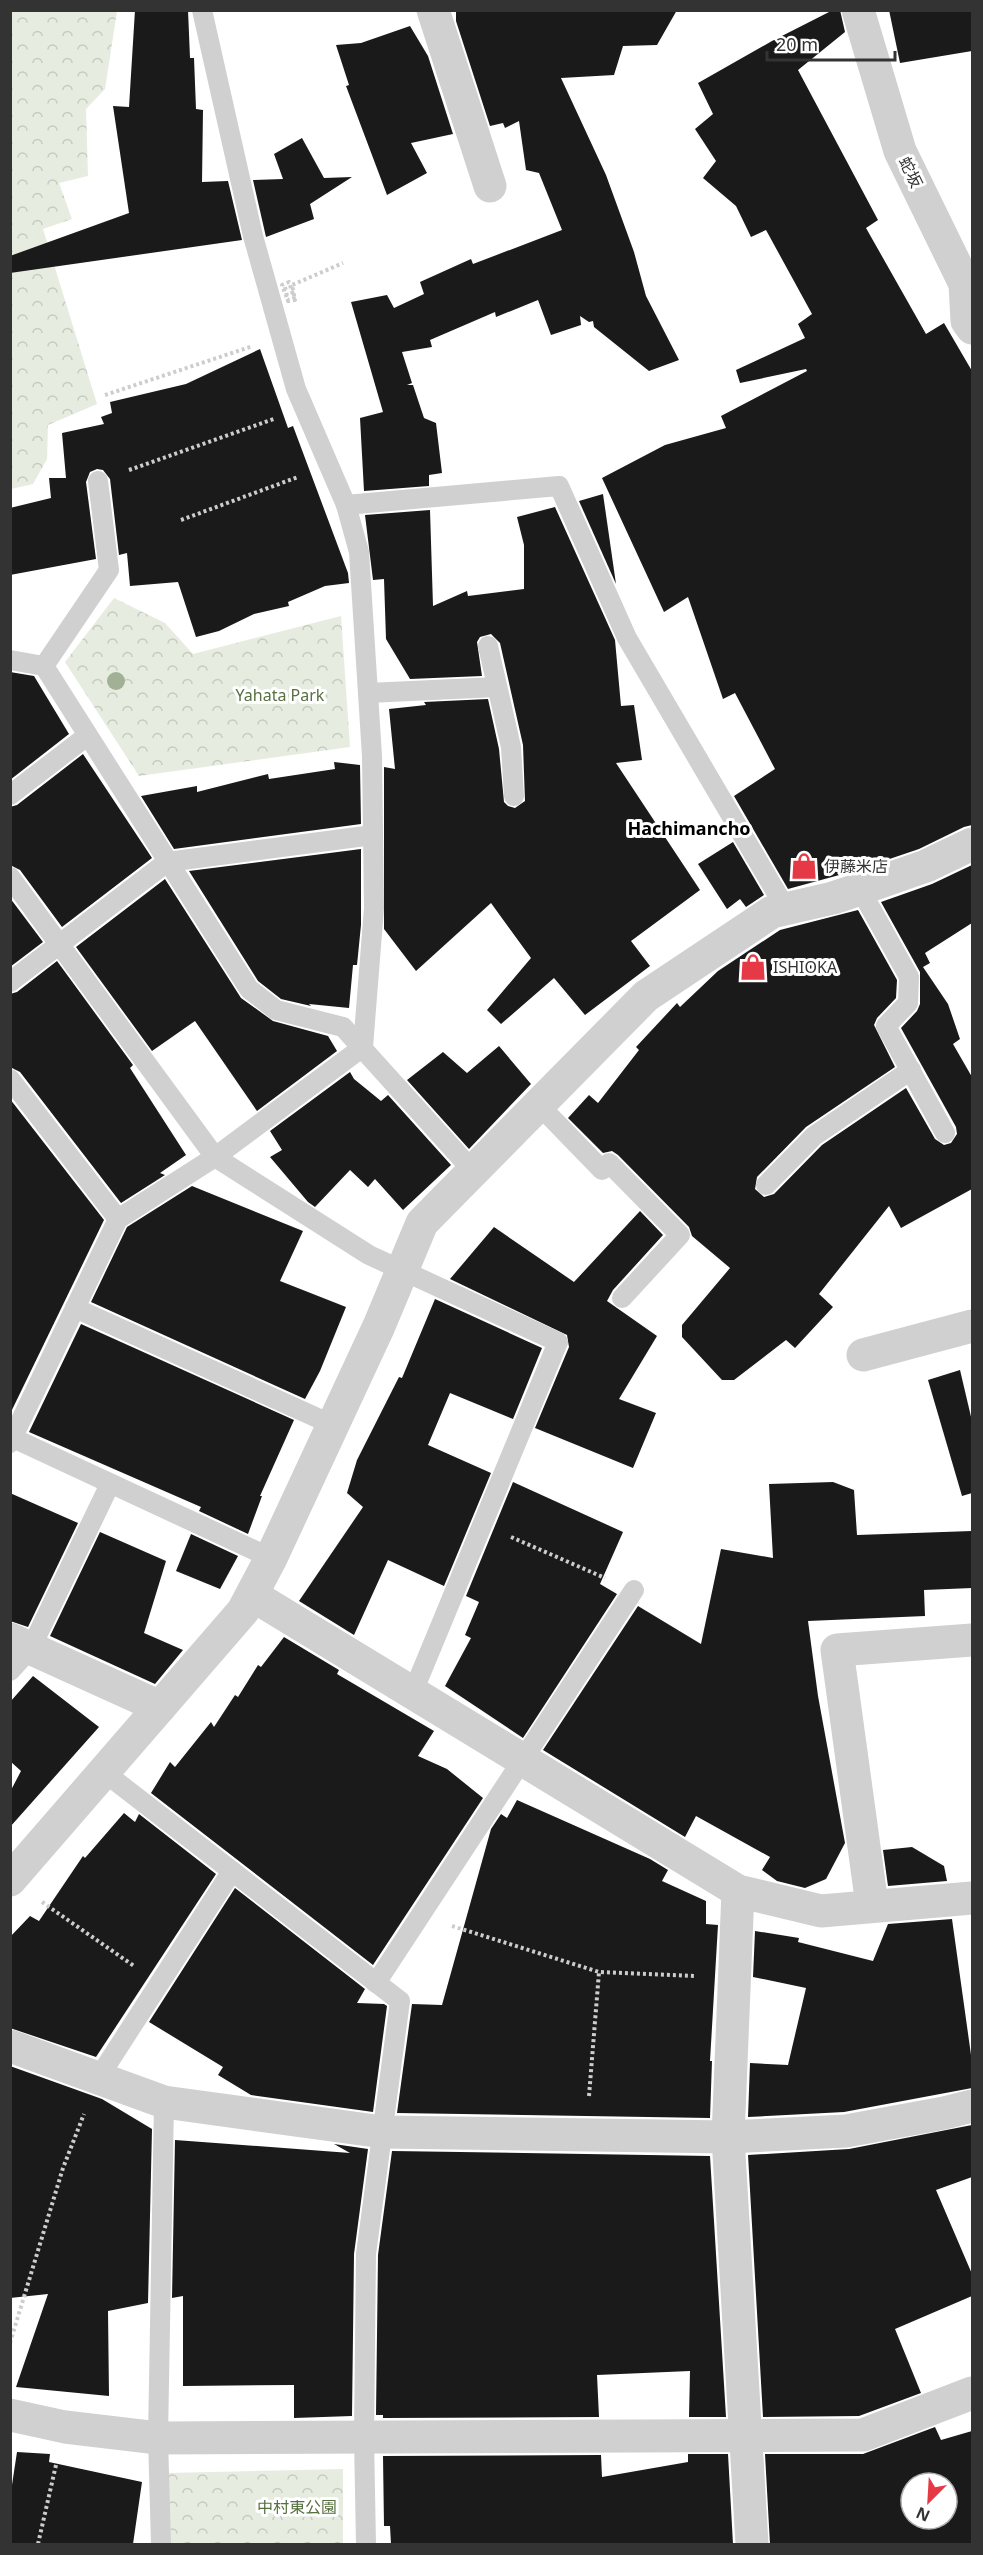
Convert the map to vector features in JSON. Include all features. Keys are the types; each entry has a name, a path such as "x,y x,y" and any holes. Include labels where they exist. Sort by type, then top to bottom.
{"street":[{"path":"433,10 490,186"},
{"name":"蛇坂","path":"858,10 900,151 965,284 967,321 972,328"},
{"path":"10,1880 243,1611 271,1558 333,1425 422,1223 646,996 772,912 860,889 926,866 972,844"},
{"path":"863,1355 972,1326"},
{"path":"252,1595 738,1891 821,1911 972,1898"},
{"path":"872,1905 837,1650 972,1640"},
{"path":"17,1653 160,1707"},
{"path":"738,1891 728,2136 752,2544"},
{"path":"10,2046 164,2102 382,2132 728,2136 846,2131 972,2106"},
{"path":"10,2415 64,2427 158,2438 863,2435 972,2393"}],"lane":[{"path":"202,10 253,236 296,388 346,505 359,552 372,756 374,908 363,1047 215,1157 118,1219 12,1441 271,1558"},
{"path":"44,666 109,570 98,481"},
{"path":"346,505 559,486 627,638 786,909"},
{"path":"488,646 511,747 514,796"},
{"path":"10,660 44,666 249,989 276,1010 343,1027 473,1171"},
{"path":"368,693 497,687"},
{"path":"10,795 87,736"},
{"path":"10,982 167,862 373,835"},
{"path":"10,877 215,1157 369,1255 558,1342 413,1692"},
{"path":"860,889 909,977 908,1003 886,1026 945,1133"},
{"path":"766,1185 814,1136 911,1070"},
{"path":"10,1079 118,1219"},
{"path":"539,1105 602,1170 609,1163 680,1235 622,1298"},
{"path":"75,1308 333,1425"},
{"path":"17,1653 110,1484"},
{"path":"376,1983 634,1590"},
{"path":"104,1772 400,2001 366,2254 364,2438 366,2544"},
{"path":"99,2077 232,1871"},
{"path":"161,2544 158,2438 164,2102"}],"path":[{"path":"285,287 288,300 294,298 289,282 282,285 288,301 295,300 292,285 343,263"},
{"path":"105,395 254,346"},
{"path":"98,481 281,417"},
{"path":"181,520 303,475"},
{"path":"483,1524 634,1590"},
{"path":"39,1900 160,1983"},
{"path":"420,1916 599,1972 734,1978"},
{"path":"586,2134 599,1972"},
{"path":"10,2343 63,2168 99,2077"},
{"path":"38,2544 64,2427"}],"green space":[{"path":"10,11 117,11 105,89 86,109 88,176 59,183 72,219 43,229 97,404 48,425 47,459 33,484 11,489"},
{"name":"Yahata Park","path":"114,598 165,623 193,654 341,616 350,747 139,776 65,662"},
{"name":"中村東公園","path":"343,2469 343,2544 170,2544 167,2473"}],"building":[{"path":"135,10 188,10 190,58 194,58 196,109 203,110 202,182 228,181 242,240 10,273 10,256 129,213 113,106 129,107"},
{"path":"456,10 677,10 657,45 623,46 614,75 561,78 606,175 634,252 646,296 679,360 649,371 594,327 593,321 589,322 580,316 581,325 551,335 538,300 496,317 495,312 430,340 432,347 402,352 412,383 407,385 413,385 424,418 436,423 442,473 429,475 429,486 364,491 360,418 383,412 351,302 387,295 394,308 424,294 420,282 471,259 473,264 562,230 539,173 526,170 519,121 505,128 503,123 490,126 456,21"},
{"path":"833,10 840,10 845,32 798,70 878,220 866,228 926,334 944,323 972,371 972,825 919,849 854,871 788,889 734,796 775,769 735,693 723,699 688,597 664,612 602,478 665,445 726,428 721,416 807,371 806,369 740,383 736,370 805,338 798,324 812,314 766,230 751,237 736,206 703,178 716,161 695,129 713,114 698,83"},
{"path":"889,10 972,10 972,51 900,63"},
{"path":"410,26 428,56 453,134 411,143 427,173 387,195 346,86 349,85 336,45 361,43"},
{"path":"302,138 324,178 352,177 310,204 314,219 266,237 253,180 283,179 274,154"},
{"path":"260,349 288,428 293,426 348,573 349,583 325,586 288,602 289,606 254,614 219,631 196,637 178,582 130,586 127,553 119,555 110,479 103,470 97,469 90,472 86,482 96,559 10,575 10,508 51,498 49,478 66,478 62,433 104,424 101,417 112,413 110,402 186,384"},
{"path":"603,494 616,584 579,501"},
{"path":"555,507 615,640 621,706 634,705 642,760 616,763 700,890 631,941 650,966 585,1015 554,978 501,1024 487,1010 531,958 491,903 416,971 384,929 384,767 395,769 389,709 426,705 424,702 488,699 499,749 504,802 515,808 525,801 523,745 500,643 491,634 480,637 477,642 482,676 410,679 386,639 384,579 373,580 365,515 430,510 433,606 467,591 468,596 524,589 524,545 517,517"},
{"path":"10,672 34,676 69,734 10,780"},
{"path":"83,754 152,858 62,927 20,870 10,865 10,807 17,805"},
{"path":"334,762 360,765 361,824 174,849 141,796 197,786 197,792 268,774 269,779 335,769"},
{"path":"733,842 764,895 746,907 740,899 727,909 698,864"},
{"path":"361,849 361,925 357,965 353,965 349,1008 309,1004 311,1006 281,999 258,981 189,871"},
{"path":"972,865 972,923 925,953 930,963 923,967 948,1004 960,1039 953,1044 972,1077 972,1189 901,1228 889,1206 819,1294 833,1307 795,1348 786,1340 734,1380 722,1380 682,1337 682,1325 730,1268 692,1236 689,1227 618,1155 612,1151 603,1153 568,1118 589,1095 598,1103 639,1050 636,1047 677,1003 680,1007 718,971 780,930 858,910 897,980 896,998 877,1018 874,1025 895,1067 806,1127 757,1177 755,1189 764,1197 774,1194 822,1145 906,1088 935,1139 944,1145 951,1143 957,1134 956,1127 901,1028 917,1011 920,1004 920,972 881,902 932,884"},
{"path":"165,879 241,998 273,1021 328,1036 337,1051 257,1111 195,1021 152,1051 76,947"},
{"path":"10,898 43,942 10,967"},
{"path":"57,961 133,1065 130,1068 186,1155 160,1173 165,1175 121,1203 20,1072 10,1067 10,994 17,992"},
{"path":"499,1046 531,1084 469,1149 407,1080 443,1052 467,1073"},
{"path":"350,1072 354,1079 381,1101 388,1095 451,1165 403,1210 375,1179 368,1187 350,1170 315,1207 308,1202 270,1157 282,1150 270,1131"},
{"path":"10,1099 104,1220 10,1414"},
{"path":"192,1186 303,1231 280,1281 346,1307 320,1371 305,1399 91,1302 127,1227"},
{"path":"640,1211 663,1235 613,1290 607,1301 657,1336 619,1399 656,1413 633,1468 535,1428 569,1347 567,1335 450,1279 494,1227 574,1282"},
{"path":"435,1299 542,1348 513,1419 450,1393 428,1445 491,1473 444,1586 388,1560 354,1635 299,1601 363,1507 347,1493 357,1460 399,1377 402,1378"},
{"path":"81,1324 294,1420 260,1496 262,1496 248,1534 199,1511 201,1507 29,1432"},
{"path":"960,1370 972,1421 972,1493 962,1496 928,1380"},
{"path":"513,1482 623,1532 600,1584 617,1594 523,1738 445,1686 471,1638 465,1635 479,1602 466,1596"},
{"path":"833,1482 854,1490 857,1535 972,1531 972,1588 924,1590 925,1616 808,1621 818,1696 845,1843 826,1879 805,1888 777,1881 762,1870 770,1857 696,1816 685,1837 543,1750 638,1606 701,1644 721,1549 773,1558 769,1484"},
{"path":"10,1493 78,1523 28,1627 10,1621"},
{"path":"100,1532 166,1561 144,1633 183,1650 155,1684 50,1636"},
{"path":"191,1534 238,1556 220,1589 176,1571"},
{"path":"284,1637 339,1670 337,1674 434,1731 418,1756 447,1769 483,1798 373,1965 151,1793 170,1762 175,1767 211,1722 214,1727 235,1695 238,1697 258,1665 261,1667"},
{"path":"33,1676 99,1727 10,1827 10,1792 21,1771 10,1761 10,1702"},
{"path":"517,1800 650,1859 668,1870 662,1881 706,1901 706,1924 718,1925 710,2061 712,2061 710,2118 397,2113 412,2004 442,2005 491,1829 501,1814 507,1818"},
{"path":"124,1813 135,1822 139,1814 216,1874 96,2057 10,2028 10,1937 30,1916 39,1921 83,1856 85,1858"},
{"path":"912,1847 944,1866 947,1881 888,1886 883,1850"},
{"path":"235,1888 365,1989 357,2003 387,2006 373,2112 251,2095 218,2075 223,2067 149,2022"},
{"path":"952,1919 972,2062 972,2088 844,2112 748,2117 750,2063 788,2065 806,1988 753,1977 755,1931 799,1938 798,1942 873,1961 888,1924"},
{"path":"10,2066 102,2099 152,2129 148,2303 108,2311 109,2396 16,2387 48,2294 10,2298"},
{"path":"972,2125 972,2177 936,2190 972,2274 972,2296 895,2329 921,2393 859,2416 763,2417 748,2155 849,2149"},
{"path":"175,2140 350,2153 334,2144 368,2149 354,2254 352,2416 294,2418 294,2385 183,2386 183,2296 172,2298"},
{"path":"392,2151 710,2156 726,2417 689,2417 690,2371 597,2375 599,2417 383,2418 383,2415 376,2415 378,2255"},
{"path":"935,2427 941,2440 972,2431 972,2544 770,2544 765,2454 863,2454"},
{"path":"17,2452 50,2454 49,2462 142,2482 133,2544 10,2544 10,2498"},
{"path":"688,2454 728,2454 733,2544 391,2544 390,2526 384,2526 383,2456 601,2455 602,2477 688,2462"}],"place":[{"name":"伊藤米店","path":"804,866"},
{"name":"ISHIOKA","path":"753,967"}],"district":[{"name":"Hachimancho","path":"689,829"}]}
